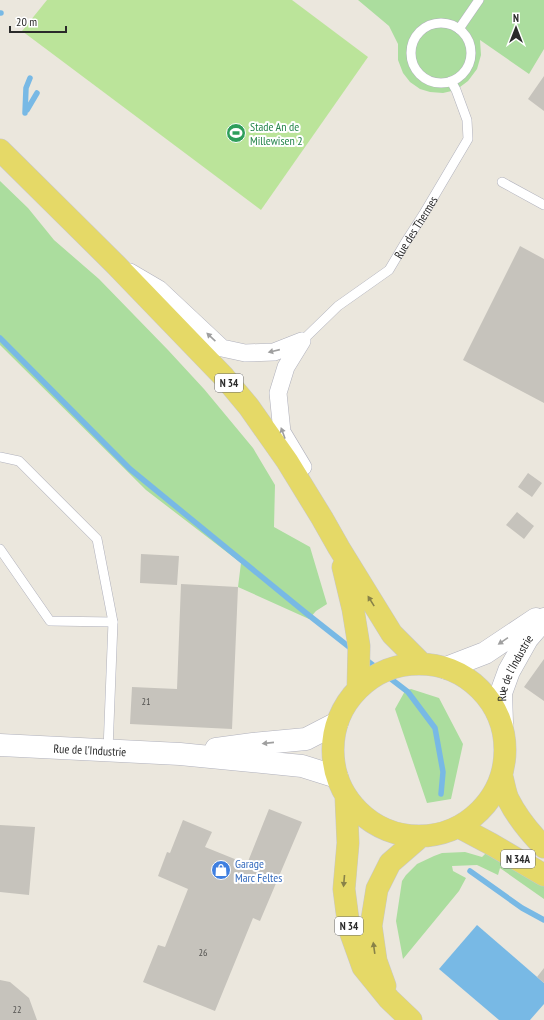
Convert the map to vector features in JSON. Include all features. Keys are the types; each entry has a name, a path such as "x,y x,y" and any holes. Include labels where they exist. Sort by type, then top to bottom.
{"main road":[{"name":"N 34","path":"0,150 116,265 224,377 249,407 287,461 322,518 338,548 392,634 422,664"},
{"name":"N 34","path":"338,548 353,609 359,646 358,689"},
{"name":"N 34","path":"422,664 446,668 471,680 490,699 502,723 506,750 502,777 492,798 478,814 459,828 440,835 420,837 398,834 378,827 361,814 346,797 337,777 332,750 337,723 345,705 358,689 376,675 397,666 422,664"},
{"name":"N 34A","path":"502,777 508,798 518,815 544,847"},
{"name":"N 34","path":"346,797 348,843 344,889 349,928 363,967 389,999 411,1020"},
{"name":"N 34A","path":"459,828 491,844 544,875"},
{"name":"N 34","path":"389,999 376,961 371,926 377,889 390,863 420,837"}],"street":[{"name":"Rue des Thermes","path":"116,265 159,289 222,348 245,353 274,352 302,341"},
{"name":"Rue des Thermes","path":"302,341 286,367 278,393 282,432 315,486 322,518"},
{"name":"Rue de l'Industrie","path":"446,668 485,653 544,613"},
{"name":"Rue de l'Industrie","path":"502,723 501,693 508,671 527,639 544,619"},
{"name":"Rue de l'Industrie","path":"180,754 253,744 306,739 337,723"},
{"name":"Rue de l'Industrie","path":"0,745 180,754 302,766 337,777"}],"lane":[{"path":"459,30 479,0"},
{"path":"440,23 450,24 465,36 469,44 469,62 465,70 458,77 450,81 442,83 424,78 417,72 413,64 411,55 415,37 430,25 440,23"},
{"name":"Rue des Thermes","path":"302,341 338,306 390,270 468,139 467,120 456,90 450,81"},
{"path":"502,182 544,206"},
{"path":"0,457 19,461 97,539 113,622 108,750"},
{"path":"0,549 50,621 113,622"}],"green space":[{"name":"Stade An de Millewisen 2","path":"47,0 292,0 368,57 261,210 22,31"},
{"path":"358,0 544,0 544,49 529,74 480,40 481,55 477,69 468,81 456,90 443,93 430,92 420,89 410,82 403,73 398,60 398,44 389,26"},
{"path":"0,181 28,208 54,240 99,279 168,350 204,389 253,448 275,485 274,527 310,547 327,604 316,611 309,619 238,587 241,563 146,490 0,345"},
{"path":"411,689 439,698 463,744 451,799 427,803 395,709 405,691"},
{"path":"488,851 544,884 544,899 500,868 498,875 477,865 452,866 453,871 466,878 459,891 403,959 396,921 402,881 406,875 417,864 442,853 465,852 482,857"}],"water":[{"path":"477,925 544,983 544,1004 530,1020 499,1020 439,969"}],"building":[{"path":"544,76 544,111 528,99"},
{"path":"520,246 544,259 544,403 463,360"},
{"path":"528,473 542,483 532,497 518,487"},
{"path":"517,512 534,526 524,539 506,525"},
{"path":"141,554 179,556 177,585 140,583"},
{"path":"181,584 238,587 232,729 130,724 132,687 177,689"},
{"path":"544,659 544,701 524,687"},
{"path":"269,809 302,822 260,921 253,918 215,1011 143,982 158,945 165,947 188,889 158,876 167,852 170,853 183,820 212,832 205,847 247,864"},
{"path":"0,825 35,827 29,895 0,892"},
{"path":"544,968 544,983 537,977"},
{"path":"0,980 10,982 29,998 37,1020 0,1020"}],"waterway":[{"path":"25,113 26,88 30,78"},
{"path":"27,110 37,93"},
{"path":"0,338 130,469 353,650"},
{"path":"365,659 408,692 435,728 443,772 441,794"},
{"path":"470,871 522,908 544,920"}],"place":[{"name":"Stade An de Millewisen 2","path":"236,133"},
{"name":"Garage Marc Feltes","path":"221,870"}]}
